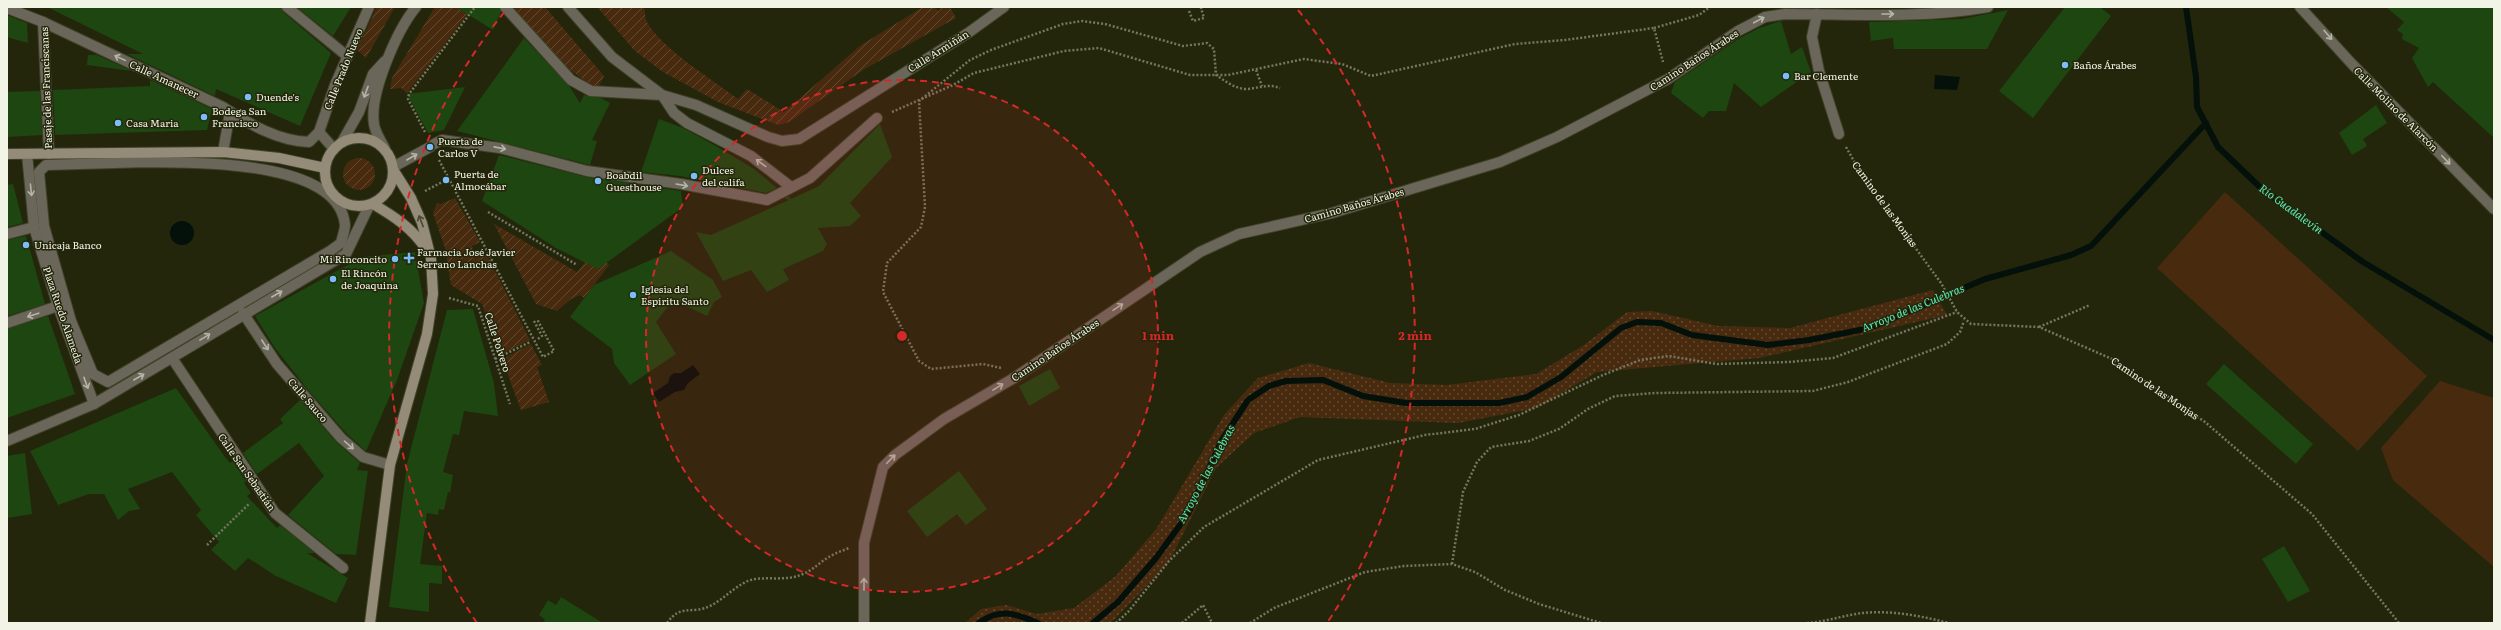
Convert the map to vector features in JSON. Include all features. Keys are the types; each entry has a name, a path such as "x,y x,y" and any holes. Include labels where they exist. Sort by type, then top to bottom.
{"main road":[{"path":"370,623 390,465 427,334 433,294 431,258 422,223 411,198 394,169 385,149 376,142 365,138 354,138 342,142 334,149 325,168 328,185 337,199 352,206 371,205 403,223 416,234 431,258"},
{"path":"7,154 223,152 279,158 325,168"},
{"path":"371,205 389,191 394,169"}],"street":[{"path":"287,7 347,56"},
{"name":"Calle Prado Nuevo","path":"319,132 334,85 369,7"},
{"path":"385,149 374,125 373,111 386,60 416,7"},
{"path":"505,7 571,80 591,91 662,95"},
{"path":"568,7 612,57 662,95 674,113 687,123 751,156 791,187"},
{"name":"Calle Armiñán","path":"662,95 696,105 768,137 782,141 799,139 870,93 968,33 1004,7"},
{"name":"Camino Baños Árabes","path":"864,623 864,543 883,468 895,455 944,419 1014,378 1200,252 1239,234 1332,214 1500,162 1557,137 1668,79 1738,31 1765,17 1785,14 1953,13 1988,7"},
{"name":"Calle Molino de Alarcón","path":"2300,7 2352,64 2494,209"},
{"name":"Calle Amanecer","path":"7,8 43,22 230,112 242,120 294,142 309,142 319,132"},
{"path":"1817,14 1812,37 1819,72 1839,134"},
{"name":"Pasaje de las Franciscanas","path":"43,22 49,154"},
{"path":"342,142 358,112 372,74 386,60"},
{"path":"223,152 230,112"},
{"path":"394,169 442,140 500,148 586,171 681,184 767,200 810,178 877,118"},
{"path":"319,132 334,149"},
{"name":"Plaza Ruedo Alameda","path":"27,154 34,227 58,306 94,404"},
{"name":"Plaza Ruedo Alameda","path":"147,162 216,163 288,174 314,184 328,194 340,209 345,226 341,243 330,251 108,382 92,374 70,321 44,226 39,172 46,165 147,162"},
{"path":"7,441 94,404 244,313 346,254 371,205"},
{"path":"7,234 34,227"},
{"path":"7,323 58,306"},
{"name":"Calle Sauco","path":"244,313 277,364 341,438 363,457 390,465"},
{"name":"Calle San Sebastián","path":"172,358 275,513 343,568"}],"path":[{"path":"475,7 409,94 408,99 543,357 554,351 536,320 542,336 538,339"},
{"path":"1189,11 1193,21 1204,18 1201,8 1203,7"},
{"path":"877,118 919,101 974,73 1064,51 1099,48 1190,75 1216,75 1256,70 1304,59 1342,64 1371,76 1515,44 1566,40 1654,28 1699,15 1710,7"},
{"path":"919,101 970,60 991,50 1063,24 1082,21 1124,27 1183,46 1207,43 1214,48 1216,75"},
{"path":"1654,28 1668,79"},
{"path":"1256,70 1262,86"},
{"path":"1216,75 1230,85 1245,89 1273,85 1280,88"},
{"path":"919,101 925,207 921,226 887,263 883,292 919,361 931,369 993,365 1006,370 1014,378"},
{"name":"Camino de las Monjas","path":"1839,134 1860,172 1941,283 1957,312 1964,321 1971,324 2039,328 2112,359 2205,422 2312,514 2398,623"},
{"path":"411,198 446,180"},
{"path":"488,212 577,265"},
{"name":"Calle Polvero","path":"433,294 478,306 510,404"},
{"path":"2039,328 2090,305"},
{"path":"1116,623 1128,612 1169,561 1204,527 1318,460 1425,435 1475,429 1519,416 1603,375 1640,360 1669,356 1716,364 1789,362 1833,358 1957,312"},
{"path":"1452,564 1463,492 1477,462 1492,447 1529,441 1559,430 1588,409 1615,396 1655,393 1812,391 1848,382 1947,344 1960,332 1964,321"},
{"path":"495,360 530,342"},
{"path":"207,545 261,492"},
{"path":"668,623 674,613 686,609 698,610 710,606 740,586 754,579 787,579 804,574 831,555 864,543"},
{"path":"1250,623 1274,608 1365,572 1404,566 1452,564 1475,572 1505,590 1539,604 1601,623"},
{"path":"1182,623 1203,605 1212,623"},
{"path":"1807,623 1823,622 1863,613 1918,614 1949,623"}],"shaded area":[{"path":"377,7 395,7 366,58 357,50"},
{"path":"435,7 473,7 407,93 401,88 390,89 392,78"},
{"path":"511,7 545,7 604,76 597,90 568,68"},
{"path":"597,7 644,7 647,22 656,34 690,64 738,99 747,89 784,112 861,45 923,7 933,7 939,11 942,7 950,7 956,18 863,70 789,122 778,125 718,102 663,72 635,51"},
{"path":"1935,75 1960,77 1957,90 1934,89"},
{"path":"359,158 368,161 372,165 375,174 372,183 368,187 359,190 350,187 346,183 343,174 346,165 350,161"},
{"path":"2225,192 2427,376 2358,451 2157,268"},
{"path":"455,198 480,242 472,246 474,256 479,256 486,253 530,340 500,355 482,304 451,285 445,248 433,213 437,203 441,204"},
{"path":"182,221 191,224 194,233 191,242 182,245 173,242 170,233 173,224"},
{"path":"494,224 577,272 595,250 609,265 584,298 580,295 571,299 557,311 536,304"},
{"path":"1933,290 1947,315 1759,358 1597,372 1537,408 1458,423 1300,417 1254,433 1216,468 1169,562 1111,623 965,623 981,609 1006,605 1037,614 1074,608 1116,576 1157,528 1224,415 1258,378 1309,363 1390,383 1447,385 1536,374 1584,345 1627,312 1652,311 1718,326 1790,328"},
{"path":"531,344 542,365 537,367 549,402 521,410 502,359"},
{"path":"693,365 700,374 688,383 684,390 675,392 659,402 653,393 668,383 670,376 674,373 681,373"},
{"path":"2440,381 2494,398 2494,567 2393,480 2381,448"}],"building":[{"path":"47,7 281,7 283,12 331,53 300,126 216,89 215,96 127,54 143,54"},
{"path":"297,7 351,7 333,36"},
{"path":"456,7 499,7 501,12 493,30"},
{"path":"2065,7 2100,7 2111,16 2033,118 1999,91"},
{"path":"2386,7 2494,7 2494,138 2433,82 2428,87 2412,58 2419,48 2402,39 2403,34 2397,30 2404,22"},
{"path":"2008,10 1987,49 1894,49 1893,38 1871,41 1869,22 1962,19"},
{"path":"7,15 27,23 28,43 7,37"},
{"path":"1781,21 1791,54 1802,47 1811,72 1761,107 1734,83 1726,111 1709,111 1703,118 1671,93 1675,82 1740,38 1759,28"},
{"path":"524,38 570,87 580,103 584,95 601,98 610,103 592,140 597,141 590,165 457,131"},
{"path":"88,55 97,55 132,71 87,65"},
{"path":"150,80 212,109 207,130 55,135 53,90 150,86"},
{"path":"465,87 444,130 428,133 407,94"},
{"path":"40,91 42,135 7,137 7,92"},
{"path":"2376,105 2387,123 2363,139 2367,146 2352,155 2339,133"},
{"path":"659,119 683,128 716,146 754,169 777,188 766,193 680,176 641,172"},
{"path":"880,124 892,157 850,203 861,216 850,226 818,228 827,244 823,251 783,269 789,280 767,292 751,270 723,281 696,232 711,235 789,200 784,198 788,196 791,199 819,186"},
{"path":"499,155 586,177 681,191 683,207 598,269 556,248 482,201"},
{"path":"13,184 23,223 7,227 7,185"},
{"path":"26,236 45,304 7,316 7,240"},
{"name":"Iglesia del Espíritu Santo","path":"671,251 713,280 722,297 714,302 707,316 673,300 656,322 676,354 630,385 614,363 612,349 570,317 594,285"},
{"path":"415,252 424,303 397,380 366,451 346,433 309,391 275,348 255,316 362,257"},
{"path":"473,309 494,383 498,416 464,411 459,435 453,434 443,472 453,475 450,493 448,492 444,510 439,509 438,515 427,513 420,564 442,566 442,584 429,583 429,612 389,607 407,464 447,310"},
{"path":"48,316 75,394 7,418 7,329"},
{"path":"2224,364 2313,444 2296,464 2206,384"},
{"path":"1050,369 1060,388 1029,406 1019,386"},
{"path":"176,388 225,457 230,463 233,461 251,493 247,496 277,528 280,525 315,553 307,553 348,578 336,603 276,576 248,558 235,571 211,550 219,542 196,515 201,510 172,472 128,489 140,509 129,511 118,520 104,494 89,494 58,505 30,451"},
{"path":"300,400 336,442 360,463 357,470 368,471 356,555 336,554 288,515 324,476 299,443 257,474 243,453 283,423 280,419"},
{"path":"25,453 32,514 7,518 7,456"},
{"path":"959,471 987,509 966,525 957,514 927,537 907,511"},
{"path":"2284,546 2310,591 2288,602 2262,559"},
{"path":"561,597 603,623 543,623 545,619 539,615 548,600 556,605"}],"waterway":[{"name":"Río Guadalevín","path":"2186,7 2196,77 2197,107 2218,147 2262,189 2363,262 2494,340"},
{"name":"Arroyo de las Culebras","path":"1093,623 1118,602 1156,558 1188,514 1222,440 1248,400 1269,386 1286,381 1323,380 1363,396 1406,403 1499,403 1527,397 1561,377 1621,328 1637,322 1661,323 1692,335 1768,345 1809,340 1870,328 1985,279 2071,255 2091,246 2206,123"},
{"name":"Arroyo de las Culebras","path":"979,623 994,615 1001,614 1015,615 1038,623"}],"place":[{"name":"Baños Árabes","path":"2065,65"},
{"name":"Bar Clemente","path":"1786,76"},
{"name":"Duende's","path":"248,97"},
{"name":"Bodega San Francisco","path":"204,117"},
{"name":"Casa Maria","path":"118,123"},
{"name":"Puerta de Carlos V","path":"430,147"},
{"name":"Dulces del califa","path":"694,176"},
{"name":"Puerta de Almocábar","path":"446,180"},
{"name":"Boabdil Guesthouse","path":"598,181"},
{"name":"Unicaja Banco","path":"26,245"},
{"name":"Farmacia José Javier Serrano Lanchas","path":"409,258"},
{"name":"Mi Rinconcito","path":"395,259"},
{"name":"El Rincón de Joaquina","path":"333,279"},
{"name":"Iglesia del Espíritu Santo","path":"633,295"}]}
